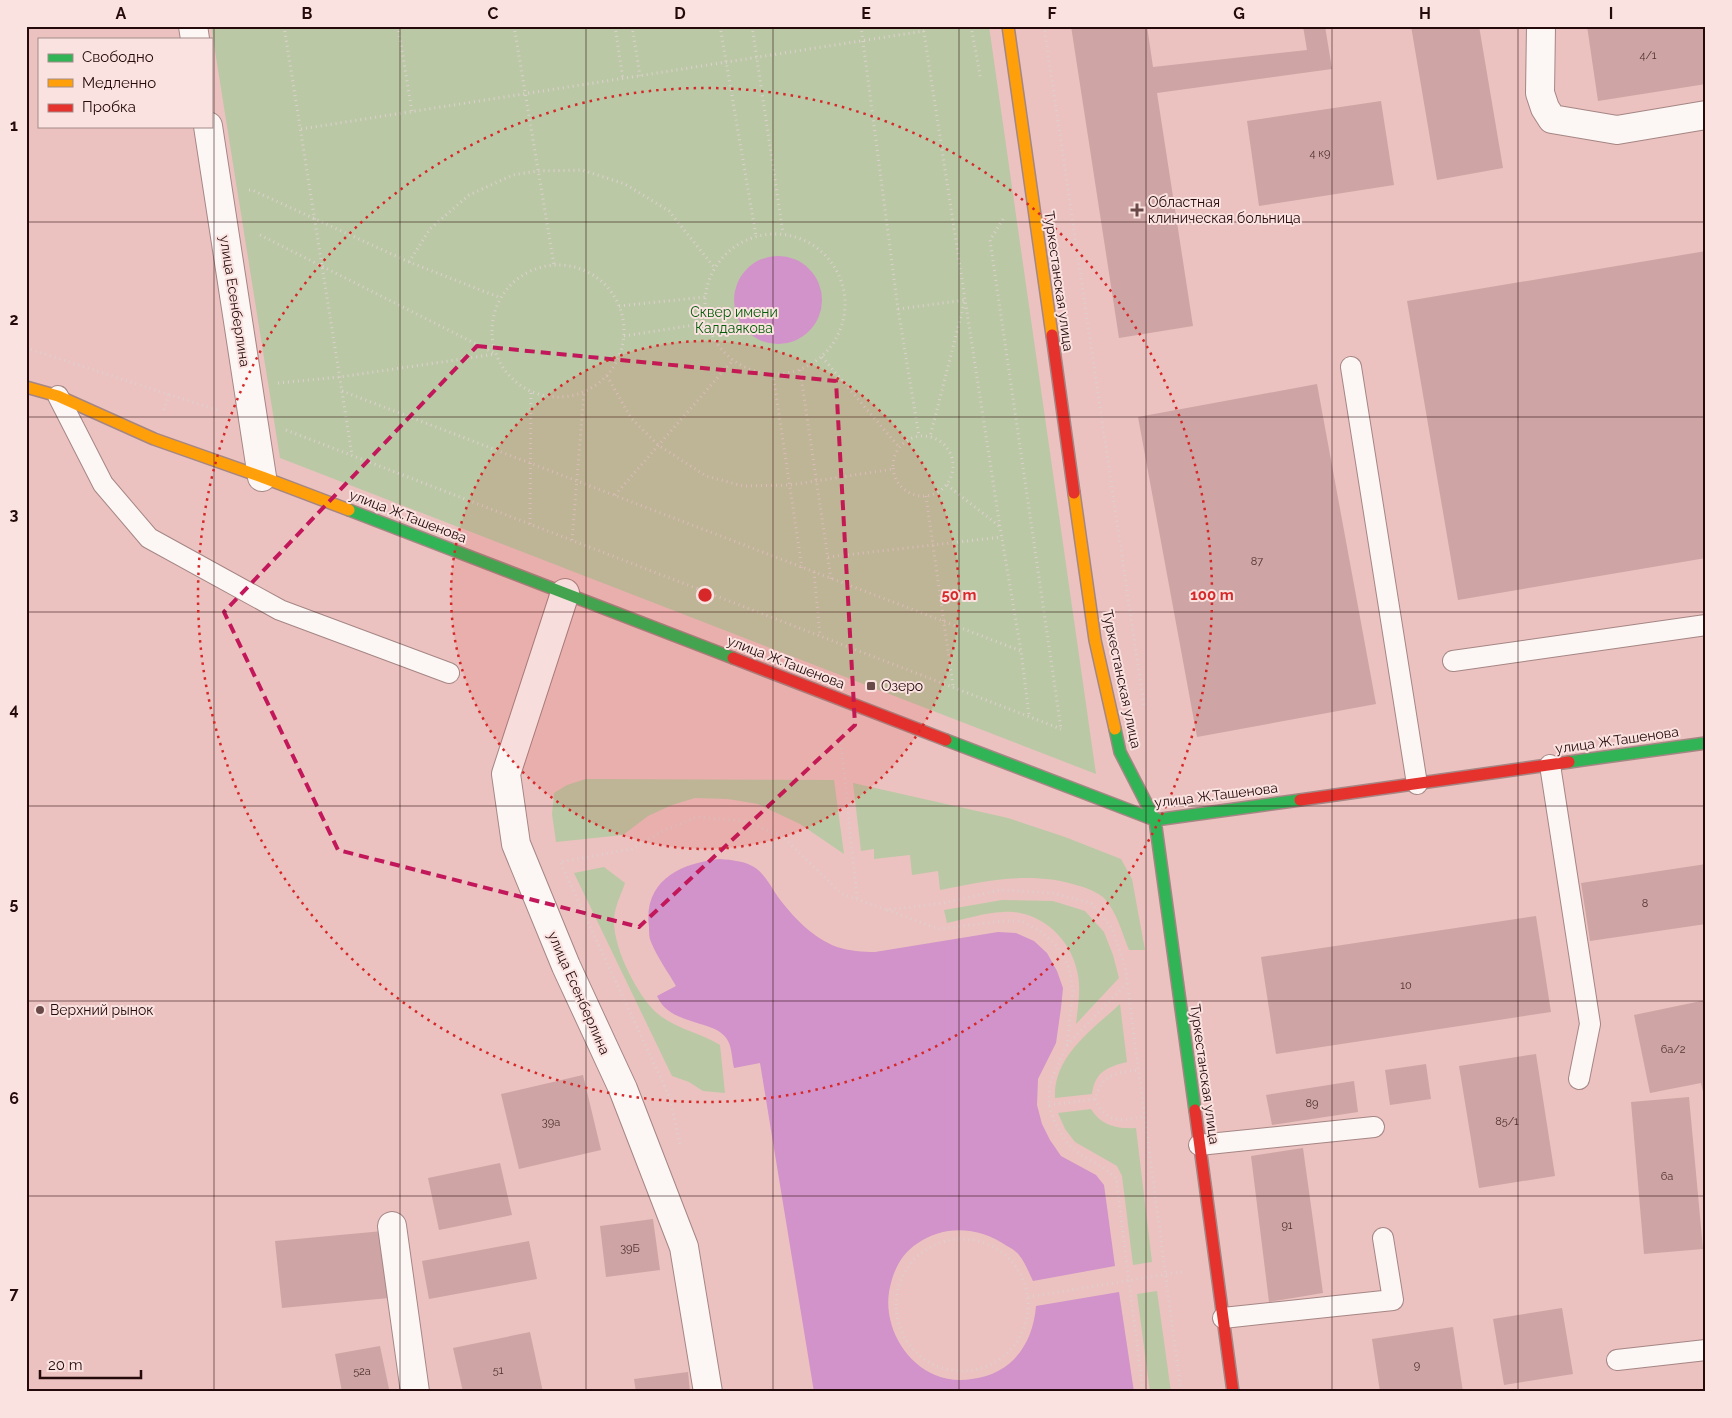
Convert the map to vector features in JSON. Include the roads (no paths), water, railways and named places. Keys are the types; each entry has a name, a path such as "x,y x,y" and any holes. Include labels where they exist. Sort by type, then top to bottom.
{"street":[{"name":"Туркестанская улица","path":"1008,26 1095,640 1120,752 1155,820 1233,1392"},
{"path":"1541,26 1540,93 1544,108 1552,119 1617,130 1706,115"},
{"name":"улица Есенберлина","path":"208,128 262,476"},
{"name":"улица Ж.Ташенова","path":"26,387 58,396 154,439 262,476 1155,820 1706,743"},
{"name":"улица Есенберлина","path":"565,593 506,774 516,844 566,966 623,1089 684,1247 708,1392"},
{"path":"392,1226 415,1392"}],"lane":[{"path":"1351,367 1417,784"},
{"path":"58,396 103,484 149,538 280,610 449,673"},
{"path":"1453,661 1706,625"},
{"path":"1550,765 1590,1024 1579,1080"},
{"path":"1199,1145 1374,1127"},
{"path":"1223,1318 1393,1300 1383,1238"},
{"path":"1617,1360 1706,1350"}],"place":[{"name":"Областная клиническая больница","path":"1137,210"},
{"name":"Озеро","path":"871,686"},
{"name":"Верхний рынок","path":"40,1010"}],"park label":[{"name":"Сквер имени Калдаякова","path":"734,320"}]}
